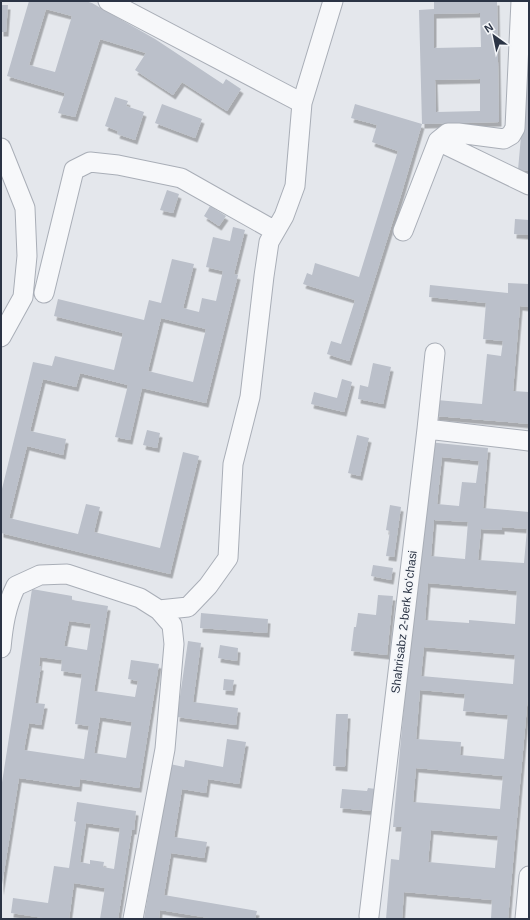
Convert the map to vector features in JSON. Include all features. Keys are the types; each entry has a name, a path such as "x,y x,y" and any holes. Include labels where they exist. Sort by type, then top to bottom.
{"street":[{"path":"108,1 302,103"},
{"path":"159,610 188,607 208,586 228,558 233,464 250,397 269,242 284,216 295,186 302,103 333,1"},
{"path":"403,231 438,141 448,134 458,133 504,139 511,135 515,128 521,1"},
{"path":"438,141 529,185"},
{"path":"1,148 25,208 27,256 23,297 1,337"},
{"path":"44,293 74,170 90,162 118,165 181,178 275,231"},
{"name":"Shahrisabz 2-berk koʻchasi","path":"369,916 435,353"},
{"path":"427,429 529,441"},
{"path":"1,648 5,595 16,586 40,575 67,574 140,598 159,610 172,625 174,644 165,749 134,919"},
{"path":"525,919 529,876"}],"building":[{"path":"29,1 85,1 92,3 155,39 223,84 226,79 241,89 227,111 182,82 173,95 135,70 146,53 100,39 75,117 58,113 65,93 7,76","holes":["46,9 72,16 55,72 29,65"]},
{"path":"434,1 497,1 499,122 422,124 419,10 434,9","holes":["480,13 481,47 434,48 434,14","480,79 480,111 436,112 435,80"]},
{"path":"1,5 8,5 6,32 1,32"},
{"path":"529,57 529,171 518,170"},
{"path":"115,97 128,101 126,106 144,112 135,140 117,134 118,131 105,126"},
{"path":"162,104 202,119 195,138 155,123"},
{"path":"355,104 422,124 349,361 327,354 331,341 341,344 355,300 303,284 307,273 312,275 315,263 359,277 398,151 372,142 377,125 351,118"},
{"path":"167,190 179,194 173,213 160,210"},
{"path":"210,206 226,216 219,226 204,216"},
{"path":"515,219 529,220 529,235 514,234"},
{"path":"233,227 245,230 234,274 238,275 206,403 142,388 130,440 115,437 128,385 80,373 76,387 43,379 30,431 66,439 63,455 27,446 9,518 78,534 86,504 100,507 94,532 160,548 183,452 199,456 170,574 1,533 1,493 33,362 52,366 55,356 114,370 123,333 54,316 58,299 144,320 149,300 161,303 172,259 194,264 183,308 199,312 202,298 216,301 223,271 206,267 213,237 230,241","holes":["161,318 206,329 193,382 148,371"]},
{"path":"508,283 529,284 529,307 520,306 513,391 529,392 529,424 436,416 437,400 482,404 487,354 501,356 503,341 483,339 486,303 429,297 430,285 508,293"},
{"path":"373,363 391,367 383,404 358,399 360,385 368,387"},
{"path":"342,379 352,382 344,412 311,404 314,392 337,398"},
{"path":"147,430 160,433 157,448 143,445"},
{"path":"357,435 369,438 360,476 348,473"},
{"path":"428,442 488,448 483,508 529,512 529,684 508,919 491,919 492,900 404,892 402,919 386,919 391,859 399,860 402,827 393,827","holes":["442,457 479,461 476,483 462,482 459,506 437,504","434,520 468,522 465,559 431,556","502,527 527,529 524,563 478,560 481,529 502,530","428,583 517,591 515,624 469,620 469,623 425,620","424,647 515,655 513,684 421,676","420,690 465,694 463,711 508,715 504,759 460,755 461,742 416,739","416,768 503,776 500,809 413,802","431,830 498,836 495,868 428,862"]},
{"path":"390,505 401,507 394,557 386,556 390,531 386,530"},
{"path":"373,565 393,568 391,580 371,576"},
{"path":"32,589 72,596 72,600 108,606 94,691 135,697 138,681 128,679 131,660 159,664 139,788 80,779 79,787 19,778 1,891 1,789","holes":["69,621 91,624 87,650 64,646","40,657 62,660 61,671 82,674 75,724 89,726 84,759 24,750 29,723 41,725 45,704 35,703 41,666 39,666","100,717 132,722 126,758 94,753"]},
{"path":"378,595 393,596 387,655 351,651 354,627 356,627 358,613 376,615"},
{"path":"201,613 268,619 267,633 200,628"},
{"path":"188,641 201,643 193,702 238,708 236,725 177,717"},
{"path":"220,645 238,648 237,661 218,658"},
{"path":"224,679 234,680 232,691 223,690"},
{"path":"336,714 348,714 345,767 333,766"},
{"path":"227,739 246,742 239,784 208,779 206,793 182,789 174,837 207,842 204,858 171,853 164,895 257,911 255,919 215,919 160,910 159,919 144,919 170,764 184,767 185,760 223,767"},
{"path":"368,788 376,789 373,811 340,808 342,789 367,791"},
{"path":"77,802 136,811 118,919 100,919 105,888 74,883 69,919 50,919 11,913 13,898 48,903 54,866 69,868 76,822 74,821","holes":["86,823 120,828 114,869 103,867 104,862 90,860 90,864 80,862"]}]}
